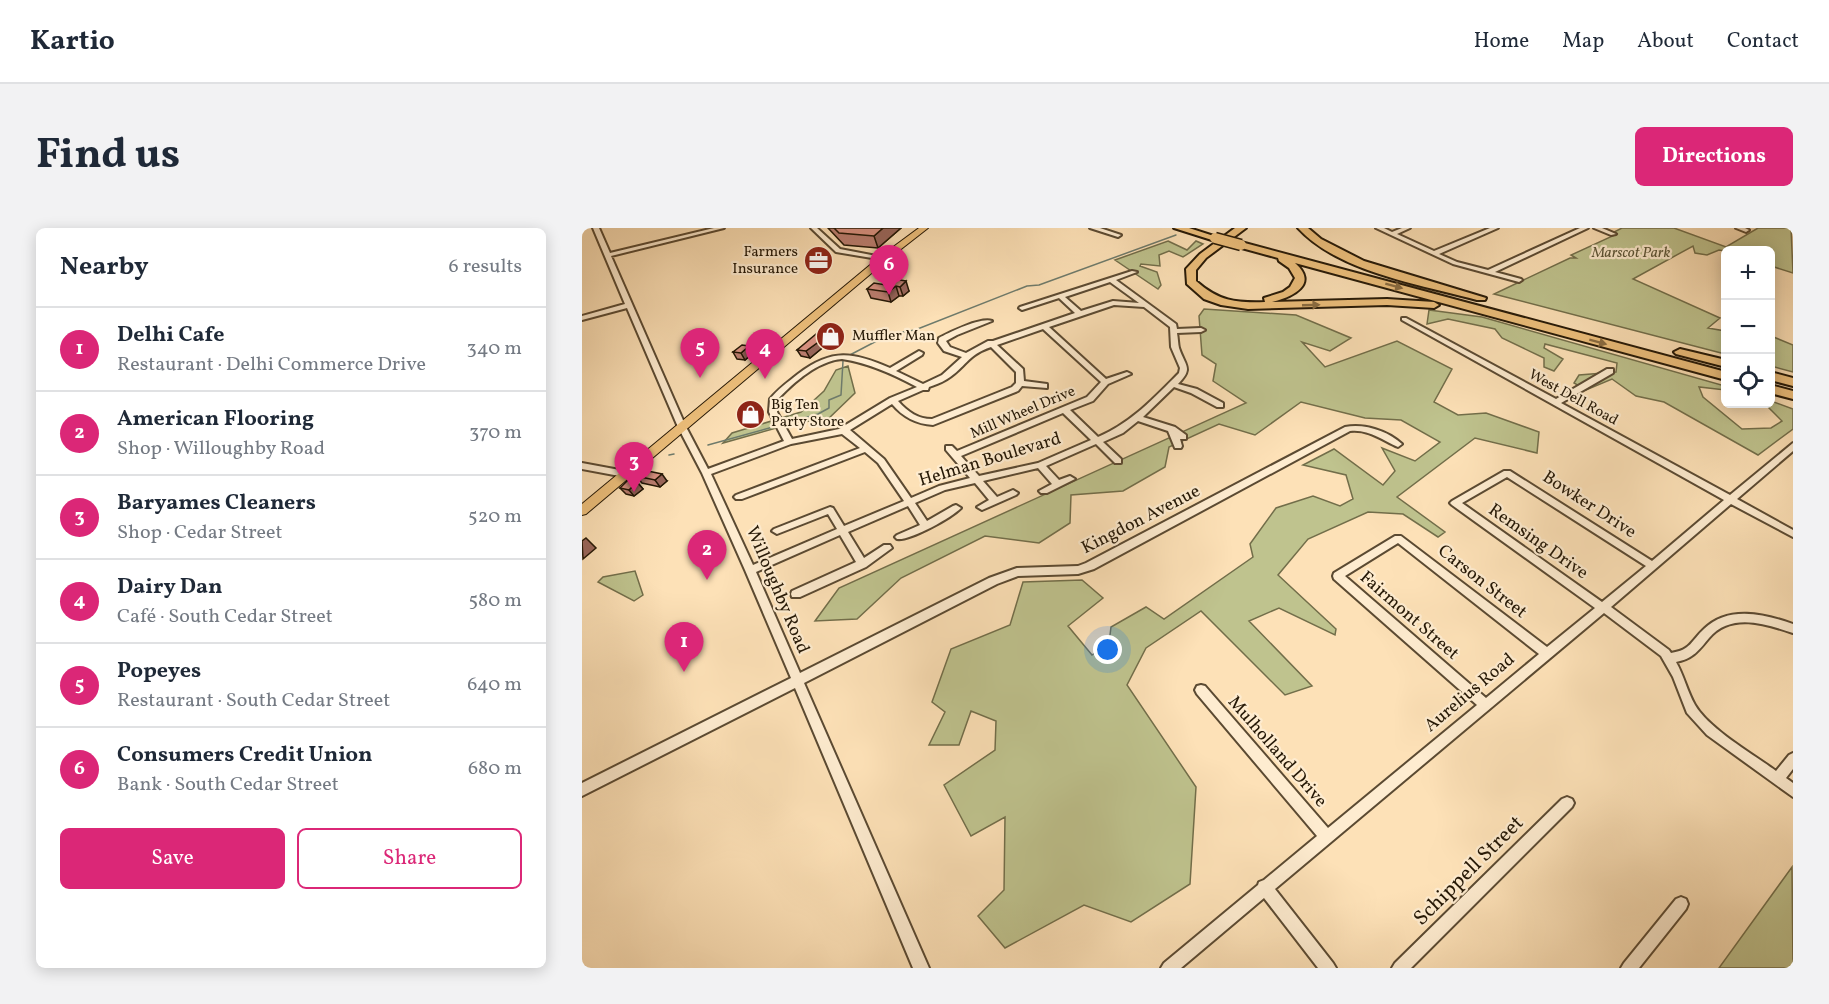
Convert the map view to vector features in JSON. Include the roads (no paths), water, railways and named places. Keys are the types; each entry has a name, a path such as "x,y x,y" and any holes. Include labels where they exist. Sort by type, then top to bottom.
{"highway":[{"path":"1179,228 1215,233 1241,245 1721,375"},
{"path":"1241,228 1203,256 1191,269 1191,282 1202,293 1221,302 1248,306 1422,304 1467,310 1541,326"},
{"path":"1303,228 1323,246 1354,260 1497,303"},
{"path":"1215,233 1225,231 1251,233 1497,303 1721,363"},
{"path":"1251,233 1202,266 1198,271 1199,281 1219,296 1243,301 1275,299 1295,289 1300,280 1297,269 1287,261 1256,249"},
{"path":"1775,377 1793,382"},
{"path":"1775,390 1793,395"}],"main road":[{"path":"582,512 884,258 924,228"}],"street":[{"name":"Willoughby Road","path":"596,228 682,427 706,473 750,570 796,682 921,968"},
{"path":"608,255 721,228"},
{"path":"814,228 838,251 884,258"},
{"path":"1093,228 1118,235"},
{"path":"1379,228 1433,254 1520,280"},
{"path":"1392,234 1407,228"},
{"path":"1433,254 1495,228"},
{"path":"1489,272 1585,228"},
{"path":"1597,228 1613,234"},
{"path":"1739,228 1746,230"},
{"path":"1022,308 1134,272"},
{"path":"1111,279 1170,322 1175,331 1175,347 1184,368 1174,385 1194,391 1220,405"},
{"path":"1059,296 1079,313"},
{"path":"706,473 789,442 842,431 893,400 925,388 945,377 967,356 992,344 1113,303 1146,305"},
{"path":"582,318 630,305"},
{"name":"West Dell Road","path":"1404,319 1793,534"},
{"path":"967,356 947,349 942,344 942,340 954,333 988,321"},
{"path":"1043,326 1105,382"},
{"path":"1175,331 1201,330"},
{"path":"992,344 1018,368 1021,374 1020,383"},
{"path":"891,371 919,353"},
{"path":"789,442 772,405 778,393 827,359 840,357 891,371 925,388"},
{"path":"1555,403 1610,371"},
{"name":"Mill Wheel Drive","path":"974,479 953,452 1090,399 1105,382 1127,374"},
{"path":"893,400 910,416 924,422 933,422 1008,392 1020,383 1044,386"},
{"name":"Helman Boulevard","path":"750,570 942,488 1040,465 1098,441 1120,431 1138,418 1174,385"},
{"path":"1065,410 1118,461"},
{"path":"1138,418 1172,429 1182,437"},
{"name":"Kingdon Avenue","path":"582,790 993,581 1017,572 1078,570 1090,566 1352,428 1362,428 1398,444"},
{"path":"1172,429 1178,446"},
{"path":"842,431 867,448 885,466 926,526"},
{"name":"Aurelius Road","path":"1169,968 1653,566 1793,446"},
{"path":"739,497 867,448"},
{"path":"1040,465 1058,484"},
{"path":"582,466 625,474"},
{"name":"Bowker Drive","path":"1455,503 1507,473 1653,566"},
{"path":"974,479 995,501"},
{"path":"1044,490 1070,479"},
{"path":"982,507 1013,493"},
{"name":"Remsing Drive","path":"1455,503 1652,642 1669,658"},
{"path":"900,537 926,526 956,508"},
{"path":"777,531 830,510 862,564"},
{"name":"Fairmont Street","path":"1398,538 1338,576 1485,704"},
{"name":"Carson Street","path":"1398,538 1546,653"},
{"path":"796,594 862,564 887,548"},
{"path":"1793,629 1756,618 1732,619 1715,626 1687,656 1669,658 1687,702 1701,722 1724,742 1793,791"},
{"name":"Mulholland Drive","path":"1201,690 1327,837"},
{"path":"1777,779 1793,759"},
{"name":"Schippell Street","path":"1400,968 1567,803"},
{"path":"1264,887 1329,968"},
{"path":"1629,968 1681,904"}],"waterway":[{"path":"846,357 890,334 915,330 1027,286 1039,285 1176,235"},
{"path":"784,424 818,414 829,408 829,400 841,395 843,361"},
{"path":"708,445 773,427"},
{"path":"669,455 674,454"}],"place":[{"name":"Farmers Insurance","path":"819,261"},
{"name":"Consumers Credit Union","path":"889,295"},
{"name":"Muffler Man","path":"831,336"},
{"name":"Popeyes","path":"700,378"},
{"name":"Dairy Dan","path":"765,379"},
{"name":"Big Ten Party Store","path":"750,414"},
{"name":"Baryames Cleaners","path":"634,492"},
{"name":"American Flooring","path":"707,580"},
{"name":"Delhi Cafe","path":"684,672"}],"park label":[{"name":"Marscot Park","path":"1631,253"}]}
